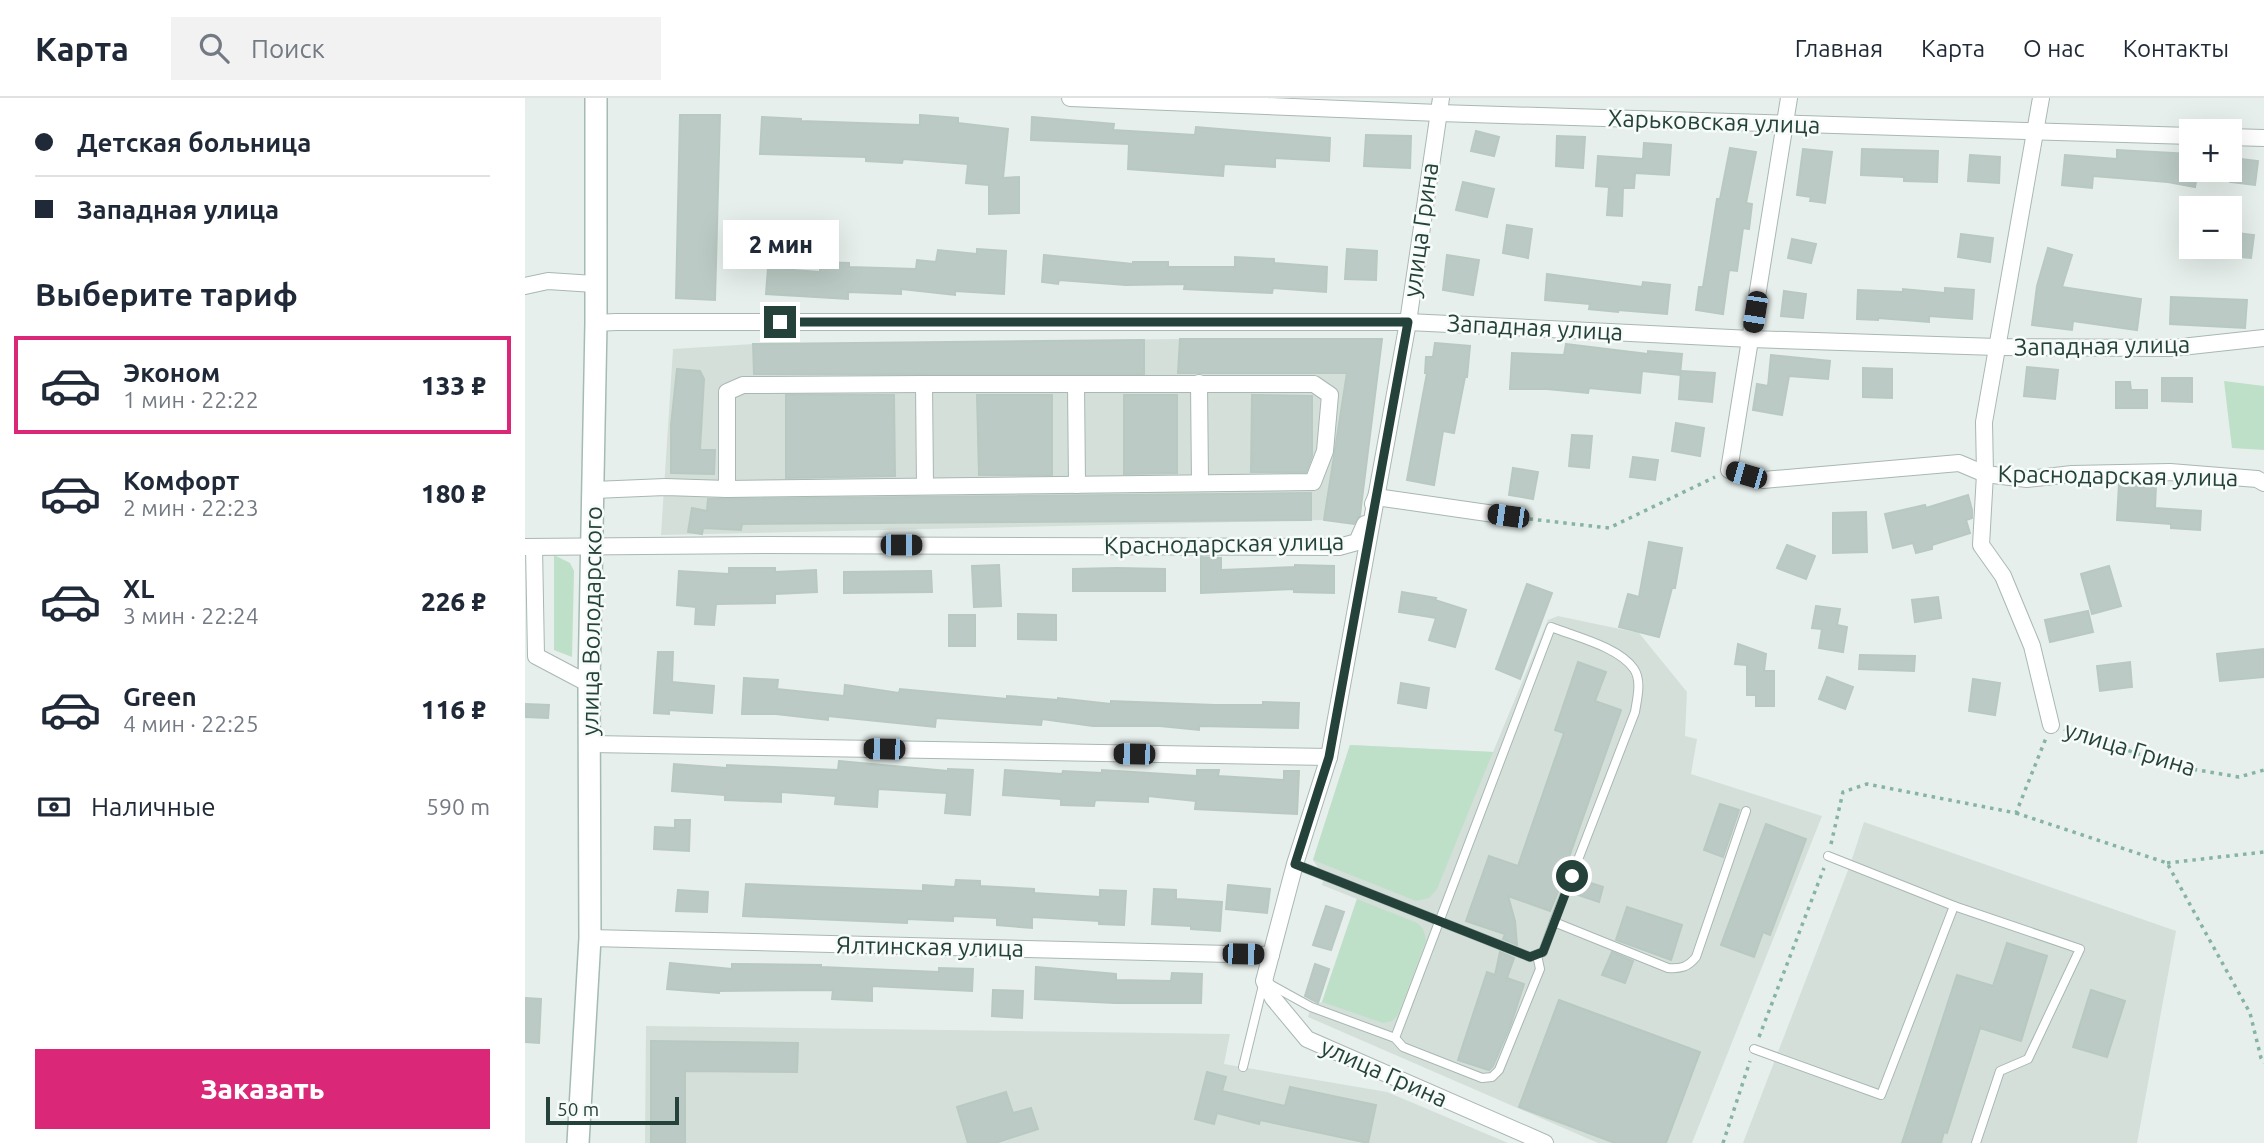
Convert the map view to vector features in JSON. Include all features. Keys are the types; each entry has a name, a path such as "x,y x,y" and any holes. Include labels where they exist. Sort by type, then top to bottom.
{"main road":[{"name":"улица Володарского","path":"578,1143 590,937 589,684 596,323 596,98"}],"street":[{"name":"Харьковская улица","path":"1070,98 1440,106 1785,124 2179,136"},
{"path":"1729,470 1789,98"},
{"path":"2042,98 1984,422 1986,474 1981,545 2003,576 2032,646 2051,725"},
{"name":"улица Грина","path":"1440,106 1408,322 1329,757 1295,864 1264,981 1273,998 1307,1039 1545,1143"},
{"path":"2242,137 2264,138"},
{"path":"525,286 548,281 594,284"},
{"name":"Западная улица","path":"596,323 1408,322 1751,339 1997,347 2172,348 2264,338"},
{"path":"1199,383 1200,483"},
{"path":"924,384 925,486"},
{"path":"1076,384 1077,485"},
{"path":"594,489 665,486 727,489 1313,482 1325,451 1330,395 1314,384 743,385 727,392 727,489"},
{"name":"Краснодарская улица","path":"1729,470 1763,480 1959,463 1986,474 2027,479 2072,474 2170,472 2257,479 2264,483"},
{"path":"1376,497 1508,516"},
{"name":"Краснодарская улица","path":"593,546 1339,547 1357,542 1376,497"},
{"path":"589,684 537,656 530,547 593,546"},
{"path":"591,744 1329,757"},
{"name":"Ялтинская улица","path":"590,937 1271,955"}],"lane":[{"path":"1295,864 1438,922 1530,957 1543,952 1635,712 1639,691 1635,671 1619,654 1551,627 1438,922 1395,1038"},
{"path":"1554,922 1668,968 1689,966 1696,957 1747,811"},
{"path":"1828,856 1954,906 2080,949 2028,1059 2000,1071 1976,1143"},
{"path":"1754,1049 1881,1095 1954,906"},
{"path":"1243,1067 1264,981 1311,1007 1395,1038 1403,1046 1482,1078 1492,1077 1499,1070 1540,969 1537,955"}],"path":[{"path":"1508,516 1609,528 1729,470"},
{"name":"улица Грина","path":"2016,814 2051,725 2173,766 2239,778 2264,770"},
{"path":"1723,1143 1754,1049 1828,856 1843,792 1867,784 2016,814 2167,863 2264,852"},
{"path":"2167,863 2250,1013 2264,1063"}],"shaded area":[{"path":"1382,339 1359,524 1325,520 661,535 673,349 753,344"},
{"path":"1558,616 1639,633 1687,692 1685,736 1697,739 1691,774 1822,816 1692,1143 1598,1143 1308,1017 1311,1007 1322,1002 1357,899 1322,885 1324,877 1313,860 1350,745 1493,752 1548,620"},
{"path":"1864,822 2176,931 2137,1143 1743,1143"},
{"path":"646,1026 1230,1034 1224,1064 1387,1092 1508,1143 645,1143"}],"green space":[{"path":"2224,381 2264,386 2264,450 2232,448"},
{"path":"554,555 570,563 574,571 572,657 554,650"},
{"path":"1350,745 1493,752 1437,889 1429,898 1416,901 1313,860"},
{"path":"1357,899 1415,922 1422,927 1425,935 1426,941 1398,1015 1392,1021 1383,1023 1322,1002"}],"building":[{"path":"680,115 720,115 715,300 676,298"},
{"path":"920,115 958,118 958,123 1008,129 1003,178 1019,177 1019,213 989,214 989,185 966,183 968,164 903,159 902,163 866,161 866,157 760,154 762,117 920,125"},
{"path":"1032,117 1114,124 1113,130 1195,135 1196,127 1330,138 1329,161 1275,158 1275,167 1224,164 1223,176 1128,169 1129,144 1031,140"},
{"path":"1476,131 1499,137 1494,156 1471,151"},
{"path":"1366,135 1411,136 1410,168 1364,166"},
{"path":"1557,136 1585,137 1583,168 1556,166"},
{"path":"1644,143 1671,145 1669,175 1635,173 1634,188 1623,188 1622,216 1607,215 1609,187 1596,186 1598,156 1643,159"},
{"path":"1730,148 1756,152 1746,203 1752,204 1749,229 1743,228 1737,271 1729,270 1723,314 1696,310 1699,287 1703,287 1717,199 1720,199"},
{"path":"1803,149 1832,152 1825,203 1810,201 1811,197 1797,195"},
{"path":"1862,149 1938,151 1937,182 1861,175"},
{"path":"2117,150 2179,153 2179,182 2196,182 2195,187 2093,176 2092,188 2062,185 2065,155 2117,159"},
{"path":"1970,155 2000,157 1999,183 1968,181"},
{"path":"2242,159 2258,161 2255,185 2230,182 2242,182"},
{"path":"1463,182 1494,189 1487,217 1456,210"},
{"path":"1507,225 1532,229 1528,258 1503,253"},
{"path":"1961,234 1993,238 1990,262 1958,257"},
{"path":"2242,234 2254,235 2251,258 2242,257"},
{"path":"1792,239 1816,244 1811,263 1788,258"},
{"path":"2048,248 2072,255 2062,287 2141,299 2137,330 2073,321 2072,330 2032,325 2037,286"},
{"path":"977,249 1006,251 1004,294 955,291 955,295 901,289 901,294 848,292 848,299 766,294 768,268 820,272 820,262 849,263 849,267 916,269 917,260 936,262 938,250 977,254"},
{"path":"1347,249 1377,251 1376,280 1345,279"},
{"path":"1044,255 1133,264 1168,262 1168,267 1235,267 1235,257 1274,259 1274,263 1327,267 1326,292 1273,288 1272,293 1184,289 1185,284 1126,285 1059,280 1058,284 1042,282"},
{"path":"1447,255 1479,260 1473,295 1443,290"},
{"path":"1547,274 1642,287 1643,282 1670,285 1667,314 1589,309 1590,304 1545,300"},
{"path":"1945,288 1974,290 1972,319 1929,316 1929,322 1857,319 1858,290 1903,292 1903,289 1945,293"},
{"path":"1784,291 1806,294 1803,318 1781,316"},
{"path":"2171,297 2247,300 2245,328 2170,324"},
{"path":"1180,339 1382,339 1360,515 1354,524 1324,520 1347,373 1178,373"},
{"path":"1144,340 1144,374 754,374 753,344"},
{"path":"1435,343 1470,346 1467,377 1454,433 1443,431 1434,485 1407,480 1427,373 1426,357 1433,357"},
{"path":"1566,344 1648,354 1648,351 1682,354 1680,375 1642,371 1640,393 1589,388 1588,393 1510,389 1512,353 1564,355"},
{"path":"1771,355 1830,361 1828,379 1789,376 1782,415 1753,410 1757,384 1768,386"},
{"path":"2027,367 2058,370 2055,399 2024,396"},
{"path":"1863,368 1892,369 1892,398 1863,397"},
{"path":"677,369 700,371 704,379 700,450 715,450 714,474 671,473 671,425"},
{"path":"1681,371 1715,373 1712,402 1679,399"},
{"path":"2162,378 2192,378 2192,402 2162,401"},
{"path":"2116,382 2130,382 2131,390 2147,390 2147,408 2116,408"},
{"path":"786,395 894,395 895,476 786,478"},
{"path":"977,395 1052,395 1052,475 979,475"},
{"path":"1124,395 1177,395 1177,473 1124,474"},
{"path":"1252,395 1312,396 1312,456 1306,472 1251,472"},
{"path":"1676,423 1704,428 1700,456 1672,451"},
{"path":"1572,435 1592,436 1589,468 1569,466"},
{"path":"1633,457 1658,460 1655,480 1630,477"},
{"path":"1513,468 1538,472 1533,499 1509,495"},
{"path":"2119,484 2156,485 2155,508 2201,511 2200,530 2171,528 2171,524 2117,520"},
{"path":"1311,493 1311,520 742,524 741,530 703,528 702,534 688,532 692,508 707,511 708,499"},
{"path":"1968,495 1972,518 1966,520 1970,533 1916,553 1913,543 1893,548 1885,514 1925,505 1926,508"},
{"path":"1866,512 1867,552 1833,553 1833,513"},
{"path":"1649,542 1682,548 1675,588 1672,588 1659,637 1619,627 1628,594 1639,597"},
{"path":"1787,545 1815,556 1806,579 1777,568"},
{"path":"1201,557 1221,558 1221,570 1295,565 1334,566 1334,593 1294,592 1294,589 1201,593"},
{"path":"999,565 1001,606 974,607 972,566"},
{"path":"2109,566 2121,606 2092,614 2081,574"},
{"path":"729,568 775,568 775,572 816,570 817,592 775,594 775,603 716,604 714,625 695,624 696,607 677,605 679,571 729,574"},
{"path":"1073,569 1165,569 1165,591 1073,591"},
{"path":"931,571 932,592 844,593 844,572"},
{"path":"1527,584 1552,593 1520,679 1496,669"},
{"path":"1402,592 1436,598 1435,600 1466,610 1455,647 1429,640 1436,618 1399,612"},
{"path":"1938,597 1941,618 1915,622 1912,600"},
{"path":"1816,606 1840,609 1837,625 1847,627 1843,652 1819,648 1822,629 1812,628"},
{"path":"2088,611 2093,632 2050,642 2045,620"},
{"path":"1018,614 1056,615 1056,640 1018,639"},
{"path":"949,615 975,615 975,646 949,646"},
{"path":"1738,644 1766,654 1764,671 1774,671 1774,706 1756,706 1756,695 1747,695 1747,665 1735,664"},
{"path":"2264,649 2264,677 2220,681 2217,654"},
{"path":"658,652 673,652 672,682 714,686 712,713 669,710 669,714 654,713"},
{"path":"1860,655 1915,656 1914,671 1859,669"},
{"path":"1578,662 1606,672 1595,701 1621,710 1563,874 1565,875 1550,911 1508,896 1515,921 1517,945 1503,939 1505,934 1466,921 1489,856 1518,866 1564,733 1555,730"},
{"path":"2130,662 2132,687 2100,691 2097,666"},
{"path":"1827,677 1853,687 1845,709 1819,699"},
{"path":"744,678 778,680 777,689 844,696 845,685 899,693 900,689 1007,699 1007,696 1058,698 1111,704 1111,701 1215,705 1299,703 1298,728 1199,726 1199,730 1160,726 1093,726 1042,719 1041,725 936,718 935,727 828,716 828,720 776,714 742,714"},
{"path":"1973,679 2000,683 1995,715 1969,711"},
{"path":"1401,683 1429,688 1426,708 1398,703"},
{"path":"525,704 549,705 548,718 525,717"},
{"path":"839,761 948,771 973,770 970,815 945,813 947,793 878,789 877,807 835,804 836,796 781,792 781,802 725,800 725,795 672,791 674,764 838,770"},
{"path":"1005,770 1062,774 1063,771 1102,773 1102,770 1197,776 1197,770 1219,770 1218,776 1284,780 1284,771 1299,771 1297,814 1195,809 1196,801 1148,796 1148,802 1095,800 1094,806 1061,805 1061,799 1003,795"},
{"path":"1720,804 1739,810 1723,857 1704,850"},
{"path":"675,820 690,820 689,851 654,849 655,827 675,828"},
{"path":"1766,824 1806,839 1770,935 1763,932 1754,957 1721,945"},
{"path":"1578,879 1603,887 1599,902 1572,893"},
{"path":"956,880 980,881 980,886 1034,889 1034,893 1100,897 1100,890 1126,891 1124,925 1032,917 1032,928 997,925 997,918 953,916 953,921 907,919 907,923 743,916 746,884 923,891 923,885 955,887"},
{"path":"1228,885 1270,889 1267,913 1226,909"},
{"path":"1154,889 1176,890 1176,899 1222,902 1220,931 1152,924"},
{"path":"678,890 708,892 707,912 676,911"},
{"path":"1326,906 1344,912 1331,950 1313,945"},
{"path":"1627,907 1682,925 1671,960 1616,940"},
{"path":"2007,943 2047,956 2021,1041 1980,1028 1947,1133 1944,1132 1941,1143 1902,1143 1957,975 1993,986"},
{"path":"1500,952 1514,958 1507,978 1524,984 1511,1024 1489,1070 1458,1060 1487,972 1495,975"},
{"path":"1612,952 1633,961 1625,983 1602,975"},
{"path":"670,963 732,969 732,964 821,965 939,972 939,968 973,969 972,991 872,986 872,1001 832,999 833,990 719,993 667,989"},
{"path":"1315,964 1329,969 1318,1003 1305,996"},
{"path":"1036,967 1116,974 1116,980 1171,981 1172,973 1202,974 1201,1003 1035,999"},
{"path":"993,990 1023,991 1022,1018 992,1016"},
{"path":"2091,990 2125,1001 2107,1057 2073,1047"},
{"path":"525,998 541,999 539,1043 525,1042"},
{"path":"1559,1000 1700,1052 1666,1143 1615,1143 1519,1107"},
{"path":"651,1041 798,1043 797,1072 685,1071 685,1143 651,1143"},
{"path":"1207,1072 1226,1077 1222,1091 1285,1106 1290,1087 1376,1105 1368,1143 1260,1120 1259,1124 1217,1113 1214,1124 1195,1119"},
{"path":"1006,1092 1013,1113 1031,1108 1038,1129 995,1143 968,1143 957,1107"}],"route":[{"path":"780,322 1408,322 1329,757 1295,864 1530,957 1543,952 1572,876"}]}
